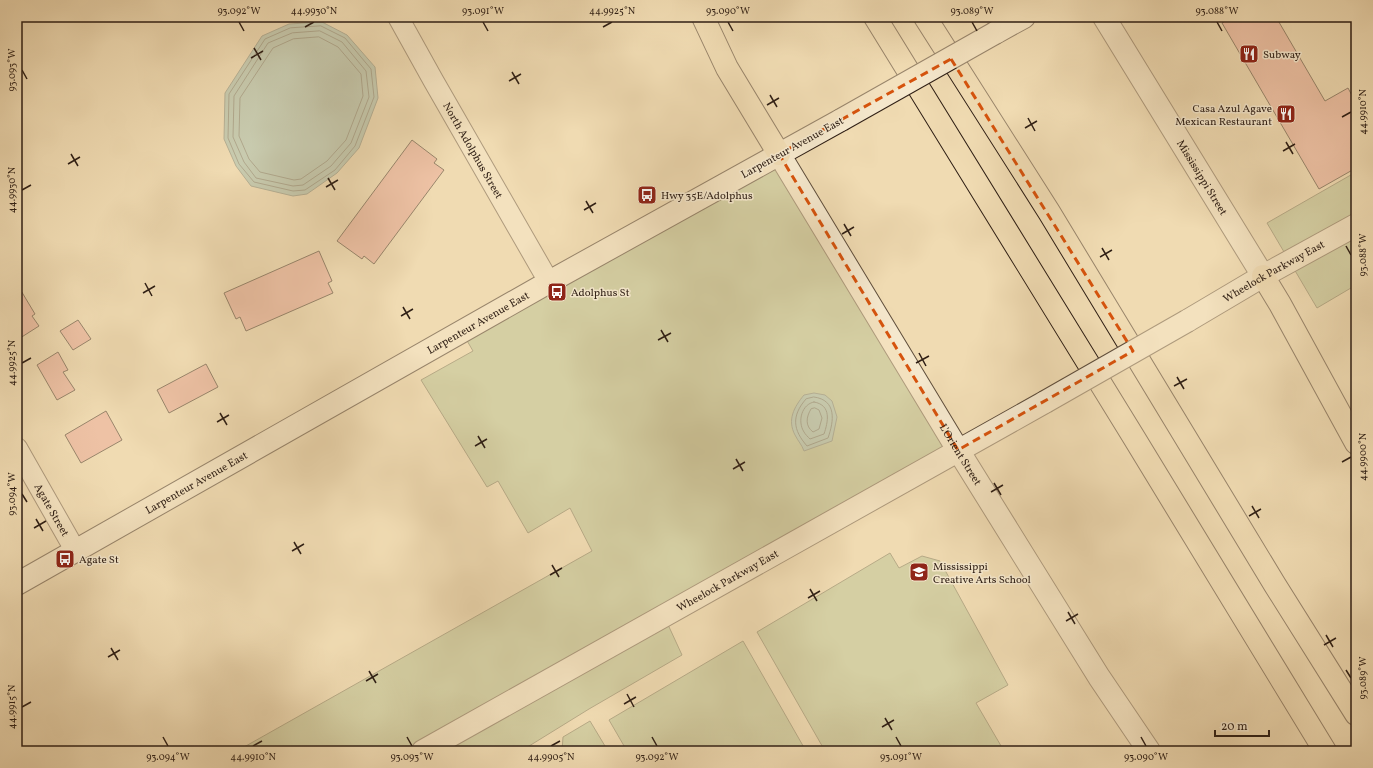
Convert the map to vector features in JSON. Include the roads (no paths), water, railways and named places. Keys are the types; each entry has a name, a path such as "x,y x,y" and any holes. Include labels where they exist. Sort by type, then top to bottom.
{"highway":[{"path":"703,17 727,68 779,154"},
{"path":"875,17 1325,751"},
{"path":"925,17 1049,212 1275,585 1356,714"},
{"path":"1263,276 1284,311 1356,443"}],"street":[{"name":"North Adolphus Street","path":"398,17 549,282"},
{"name":"Mississippi Street","path":"1104,17 1263,276"},
{"name":"Larpenteur Avenue East","path":"17,584 549,282 1016,21"},
{"name":"L'Orient Street","path":"779,154 958,450 1099,677 1149,751"},
{"name":"Wheelock Parkway East","path":"422,751 1356,225"},
{"name":"Agate Street","path":"17,448 75,550"}],"water":[{"path":"322,22 347,35 375,67 378,98 359,148 337,173 307,194 293,196 251,186 236,166 224,139 225,93 262,36 289,24"},
{"path":"814,393 825,395 832,401 837,417 832,441 804,451 795,435 792,419 797,404 804,395"}],"place":[{"name":"Subway","path":"1249,54"},
{"name":"Casa Azul Agave Mexican Restaurant","path":"1286,114"},
{"name":"Hwy 35E/Adolphus","path":"647,195"},
{"name":"Adolphus St","path":"557,292"},
{"name":"Agate St","path":"65,559"},
{"name":"Mississippi Creative Arts School","path":"919,572"}]}
